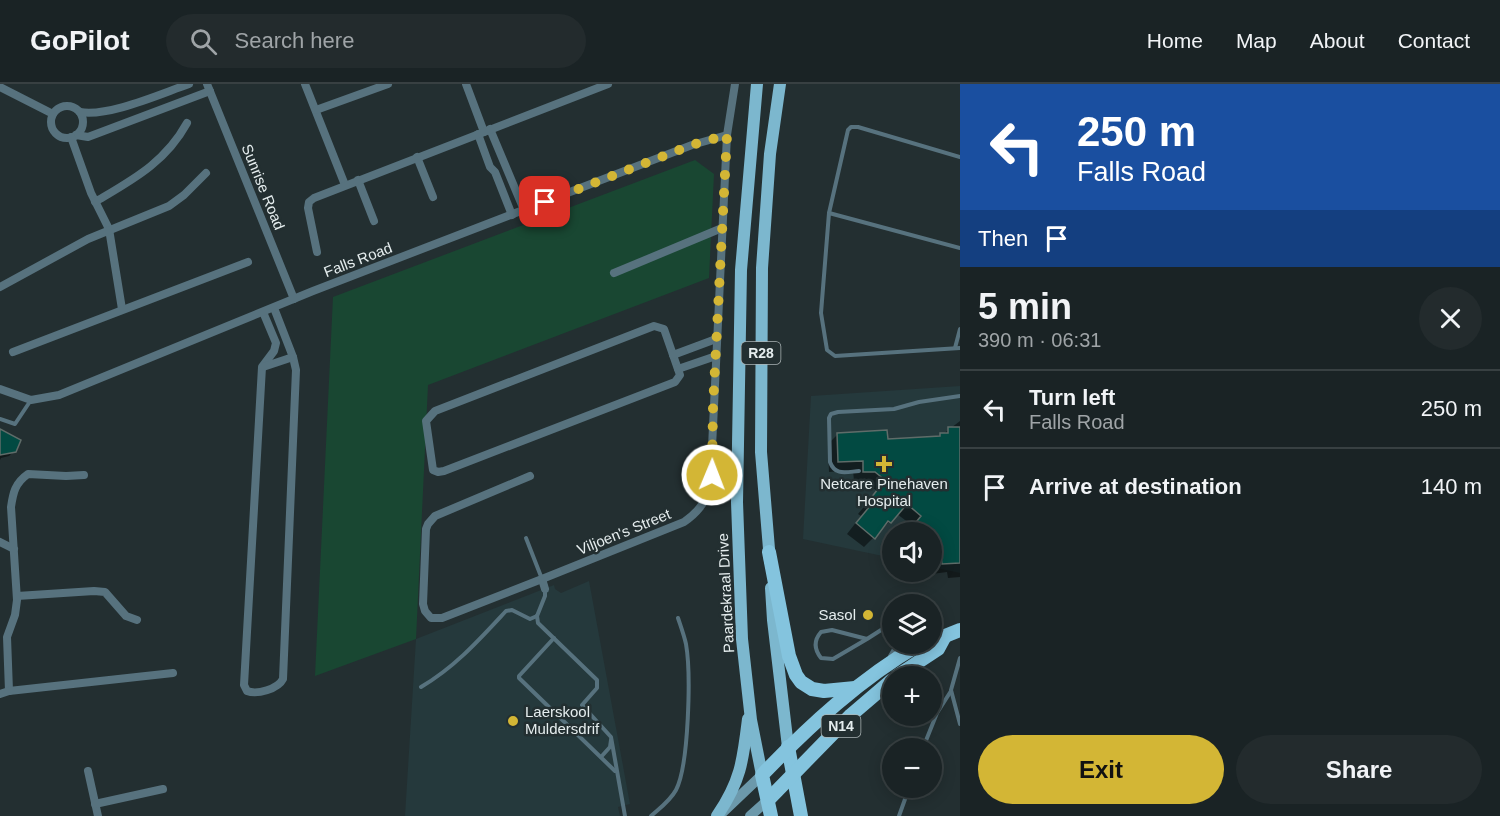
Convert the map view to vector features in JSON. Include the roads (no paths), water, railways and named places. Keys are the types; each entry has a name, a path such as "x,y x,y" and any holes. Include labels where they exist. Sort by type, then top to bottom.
{"highway":[{"path":"769,552 789,656 796,675 801,682 812,689 824,691 855,688"},
{"path":"942,635 960,630"},
{"name":"N14","path":"762,775 788,747 855,688 903,654"},
{"path":"913,666 931,654"},
{"name":"N14","path":"768,800 851,715 882,689"},
{"path":"788,747 801,816"},
{"path":"762,775 771,816"}],"main road":[{"name":"Paardekraal Drive","path":"757,84 742,266 736,502 742,639 749,703 762,775"},
{"path":"770,154 769,136 774,84"},
{"name":"R28","path":"780,84 770,154 762,268 760,370 761,452 773,620 788,747"},
{"path":"718,816 738,778 749,703"},
{"path":"718,816 762,775"},
{"path":"750,816 768,800"}],"street":[{"path":"189,84 95,114 80,112 72,106 61,107 53,114 53,129 61,136 88,137 209,88"},
{"path":"305,84 345,185"},
{"path":"316,110 388,84"},
{"path":"466,84 484,132 490,167 495,172 512,215"},
{"path":"317,252 308,208 309,202 314,198 608,84"},
{"name":"Viljoen's Street","path":"530,477 444,512 431,520 426,529 423,604 431,618 442,618 684,522 700,508 710,489 712,475 716,339 727,135 735,84"},
{"path":"0,87 53,114"},
{"name":"Sunrise Road","path":"209,88 294,299"},
{"path":"73,136 80,132 83,122 80,112"},
{"path":"95,202 140,175 162,158 177,142 187,123"},
{"path":"484,132 507,168 524,210"},
{"name":"Falls Road","path":"31,400 59,395 294,299 692,145 727,135"},
{"path":"73,136 95,202 109,229 122,309"},
{"path":"417,157 433,197"},
{"path":"495,172 507,168"},
{"path":"0,288 109,229 169,206 206,173"},
{"path":"358,180 374,221"},
{"path":"614,273 722,228"},
{"path":"13,352 248,261"},
{"path":"263,312 276,343 262,368 244,685 247,691 252,693 277,686 283,679 296,370 274,308"},
{"path":"654,326 664,329 678,369 680,375 675,382 444,471 433,470 426,421 435,411 654,326"},
{"path":"271,330 281,327"},
{"path":"673,355 716,339"},
{"path":"678,369 716,356"},
{"path":"262,368 293,357"},
{"path":"0,389 31,400"},
{"path":"9,691 7,637 15,615 17,596 11,507 13,493 17,484 28,474 84,475"},
{"path":"0,542 14,549"},
{"path":"542,579 545,589"},
{"path":"17,596 105,592 126,616 137,620"},
{"path":"0,693 173,673"},
{"path":"88,771 98,816"},
{"path":"95,804 163,789"}],"lane":[{"path":"960,157 858,127 851,127 846,133 829,213 821,313 826,346 829,353 836,356 958,348 960,329"},
{"path":"829,213 960,248"},
{"path":"859,471 840,472 832,467 829,418 831,414 894,409 925,400 960,396"},
{"path":"0,419 12,424 18,423 31,400"},
{"path":"526,538 542,579"},
{"path":"545,589 545,596 537,616 538,623 597,680 597,688 582,705 611,737 625,816"},
{"path":"421,687 442,675 506,611 512,610 530,619 537,616"},
{"path":"651,816 672,798 681,778 685,754 688,667 686,645 678,618"},
{"path":"867,639 832,630 821,632 816,640 816,650 821,658 833,659 867,639 882,629"},
{"path":"554,638 519,678 616,771"},
{"path":"885,665 891,654"},
{"path":"927,738 937,713 951,690 960,658"},
{"path":"951,690 960,724"},
{"path":"601,757 610,747 611,737"},
{"path":"899,816 905,798"}],"place":[{"name":"Netcare Pinehaven Hospital","path":"884,464"},
{"name":"Sasol","path":"868,615"},
{"name":"Laerskool Muldersdrif","path":"513,721"}]}
